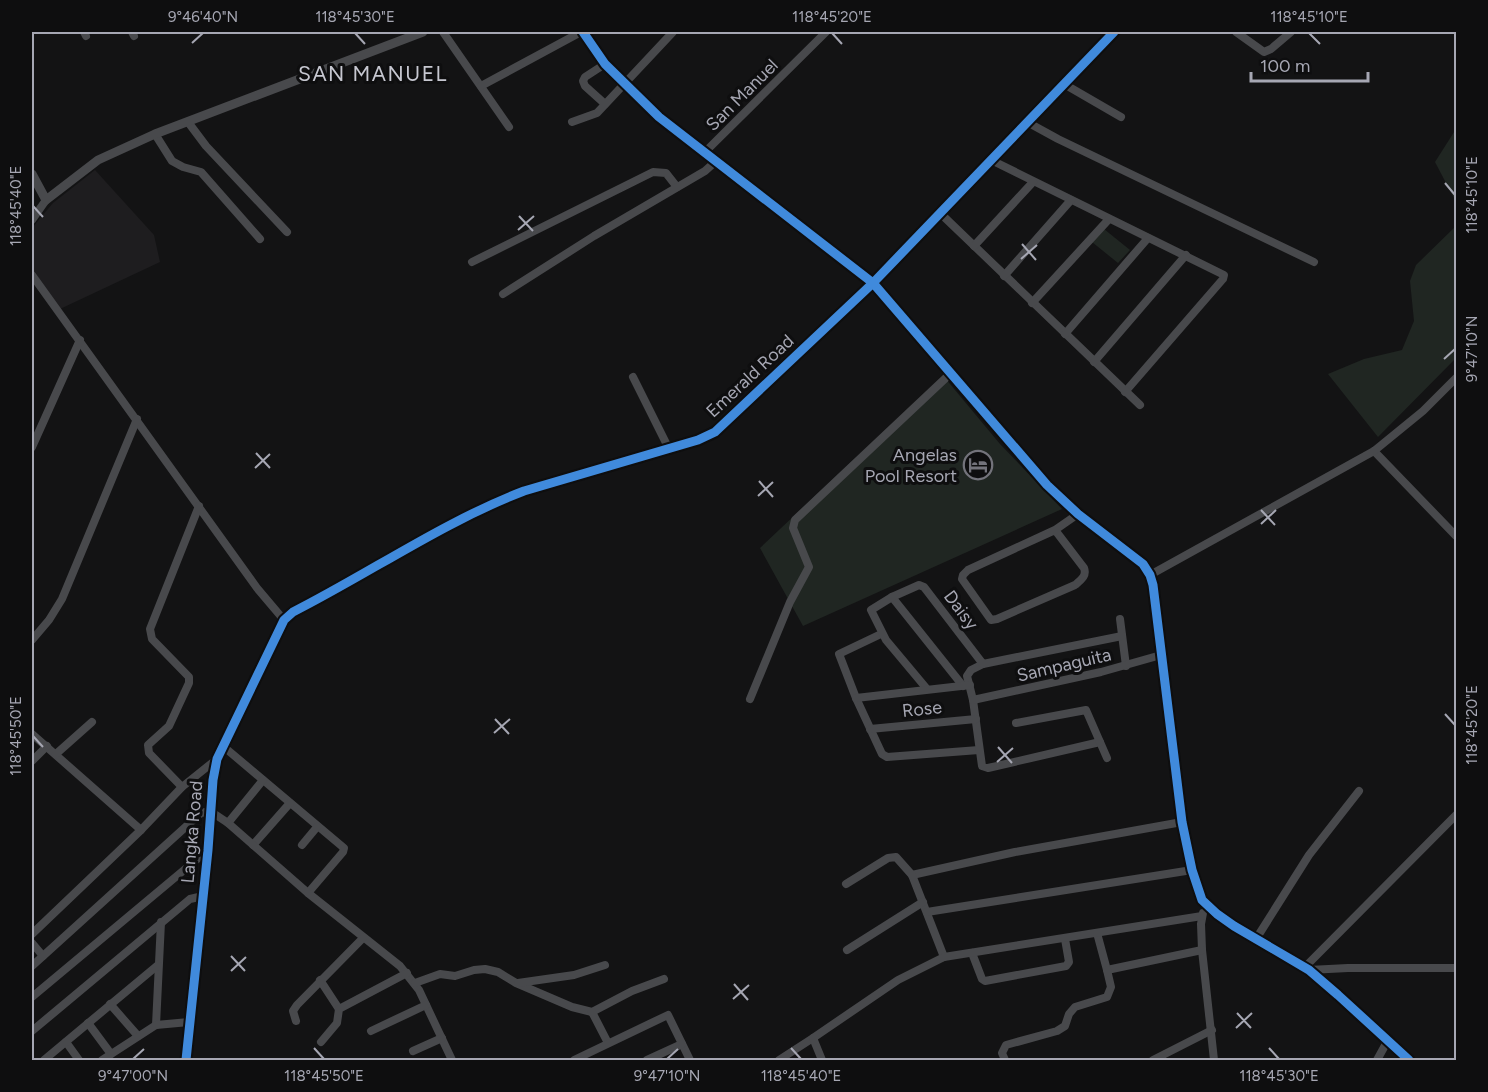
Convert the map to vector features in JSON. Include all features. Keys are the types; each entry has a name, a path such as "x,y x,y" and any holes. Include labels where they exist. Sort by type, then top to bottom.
{"street":[{"path":"32,220 46,200 98,160 154,134 423,32"},
{"path":"442,32 509,127"},
{"path":"481,86 582,32 605,64 659,117 873,283 1047,485 1078,514 1143,564 1150,575 1182,822 1199,894 1206,906 1306,969 1409,1060"},
{"path":"572,122 592,115 605,104 673,32"},
{"name":"San Manuel","path":"704,153 826,32"},
{"name":"Emerald Road","path":"284,620 292,612 497,502 524,491 705,438 715,432 873,283 1114,32"},
{"path":"1236,32 1264,52 1271,50 1291,32"},
{"path":"605,64 585,77 583,81 585,86 605,104"},
{"path":"1064,84 1121,117"},
{"path":"188,122 206,146 287,232"},
{"path":"1027,122 1314,262"},
{"path":"154,134 172,161 201,172 260,239"},
{"path":"991,160 1223,274 1224,278 1125,392"},
{"path":"503,294 575,248 705,171 715,162"},
{"path":"472,262 653,172 666,173 677,187"},
{"path":"32,174 46,200"},
{"path":"974,246 1033,182"},
{"path":"1004,276 1071,201"},
{"path":"940,213 1140,405"},
{"path":"1032,303 1109,219"},
{"path":"1065,334 1148,238"},
{"path":"1094,362 1186,255"},
{"path":"32,275 257,588 284,620"},
{"path":"32,447 80,340"},
{"path":"750,699 790,602 808,567 793,528 795,520 950,374"},
{"path":"633,377 669,449"},
{"path":"1150,575 1374,451 1423,411 1456,378"},
{"path":"32,639 49,620 62,599 137,419"},
{"path":"1374,451 1456,536"},
{"path":"182,787 149,753 148,745 169,726 189,683 189,677 152,639 150,629 199,506"},
{"path":"1055,530 1084,568 1083,578 1076,585 991,620 963,579 963,575 968,570 1055,530 1078,514"},
{"name":"Daisy","path":"927,689 881,634 870,610 892,597 919,585 924,587 983,664"},
{"path":"892,597 966,685 974,700 982,766 988,768 1100,742"},
{"path":"1120,618 1126,666"},
{"name":"Langka Road","path":"186,1060 214,772 218,759 284,620"},
{"path":"881,634 839,654 882,754 887,757 979,750"},
{"path":"966,685 967,674 983,664 1122,636"},
{"name":"Sampaguita","path":"974,700 1126,666 1161,655"},
{"path":"856,698 966,685"},
{"path":"1016,723 1086,710 1107,758"},
{"name":"Rose","path":"870,729 976,719"},
{"path":"56,753 92,722"},
{"path":"32,734 141,830"},
{"path":"32,761 47,746"},
{"path":"224,747 317,827 343,846 344,850 308,893"},
{"path":"32,934 141,830 182,787 218,759"},
{"path":"228,823 263,780"},
{"path":"1256,939 1309,855 1359,791"},
{"path":"253,846 290,803"},
{"path":"32,966 201,813 210,811 228,823 308,893 363,938 393,959 407,973 415,983 452,1060"},
{"path":"1306,969 1456,815"},
{"path":"912,875 1015,852 1182,822"},
{"path":"302,845 317,827"},
{"path":"32,997 208,850"},
{"path":"846,884 893,857 900,861 912,875 944,957"},
{"path":"927,912 1192,870"},
{"path":"32,1031 193,897 203,896"},
{"path":"848,950 923,902"},
{"path":"1206,906 1202,916 1202,950 1214,1060"},
{"path":"781,1060 898,980 944,957 1202,916"},
{"path":"156,1025 162,922"},
{"path":"1005,1060 1002,1053 1006,1045 1061,1029 1075,1008 1107,996 1112,987 1097,933"},
{"path":"296,1021 295,1008 363,938"},
{"path":"972,953 982,979 985,981 1066,966 1068,962 1065,939"},
{"path":"32,943 43,956"},
{"path":"1107,970 1202,950"},
{"path":"44,1060 158,965"},
{"path":"516,983 574,975 605,965"},
{"path":"1306,969 1456,968"},
{"path":"415,983 440,974 455,976 479,969 498,972 516,983 572,1007 592,1012 632,991 664,979"},
{"path":"339,1009 407,973"},
{"path":"320,980 339,1009 337,1023 321,1042"},
{"path":"110,1004 138,1036"},
{"path":"371,1030 426,1005"},
{"path":"592,1012 608,1043"},
{"path":"578,1060 668,1015 690,1060"},
{"path":"102,1060 156,1025 189,1022"},
{"path":"88,1023 111,1054"},
{"path":"1153,1060 1212,1030"},
{"path":"413,1051 441,1038"},
{"path":"813,1038 822,1060"},
{"path":"1377,1060 1388,1040"},
{"path":"66,1042 79,1060"},
{"path":"647,1060 682,1044"}],"shaded area":[{"path":"1456,129 1456,202 1435,162"},
{"path":"95,170 154,235 160,262 60,309 32,271 32,228 53,203"},
{"path":"1456,226 1456,358 1378,437 1328,374 1364,359 1402,350 1414,321 1410,281 1416,265"},
{"path":"1104,229 1130,250 1118,263 1092,242"},
{"path":"945,378 1000,444 1062,509 803,626 760,548"}],"cycle path":[{"path":"583,32 605,64 659,117 873,283 1047,485 1078,514 1143,564 1153,585 1182,822 1192,870 1202,900 1234,926 1309,970 1409,1060"},
{"path":"186,1060 213,780 217,759 284,620 293,612 407,548 494,503 524,491 698,440 715,432 873,283 1114,32"}],"place":[{"name":"Angelas Pool Resort","path":"978,465"}],"district":[{"name":"SAN MANUEL","path":"373,74"}]}
